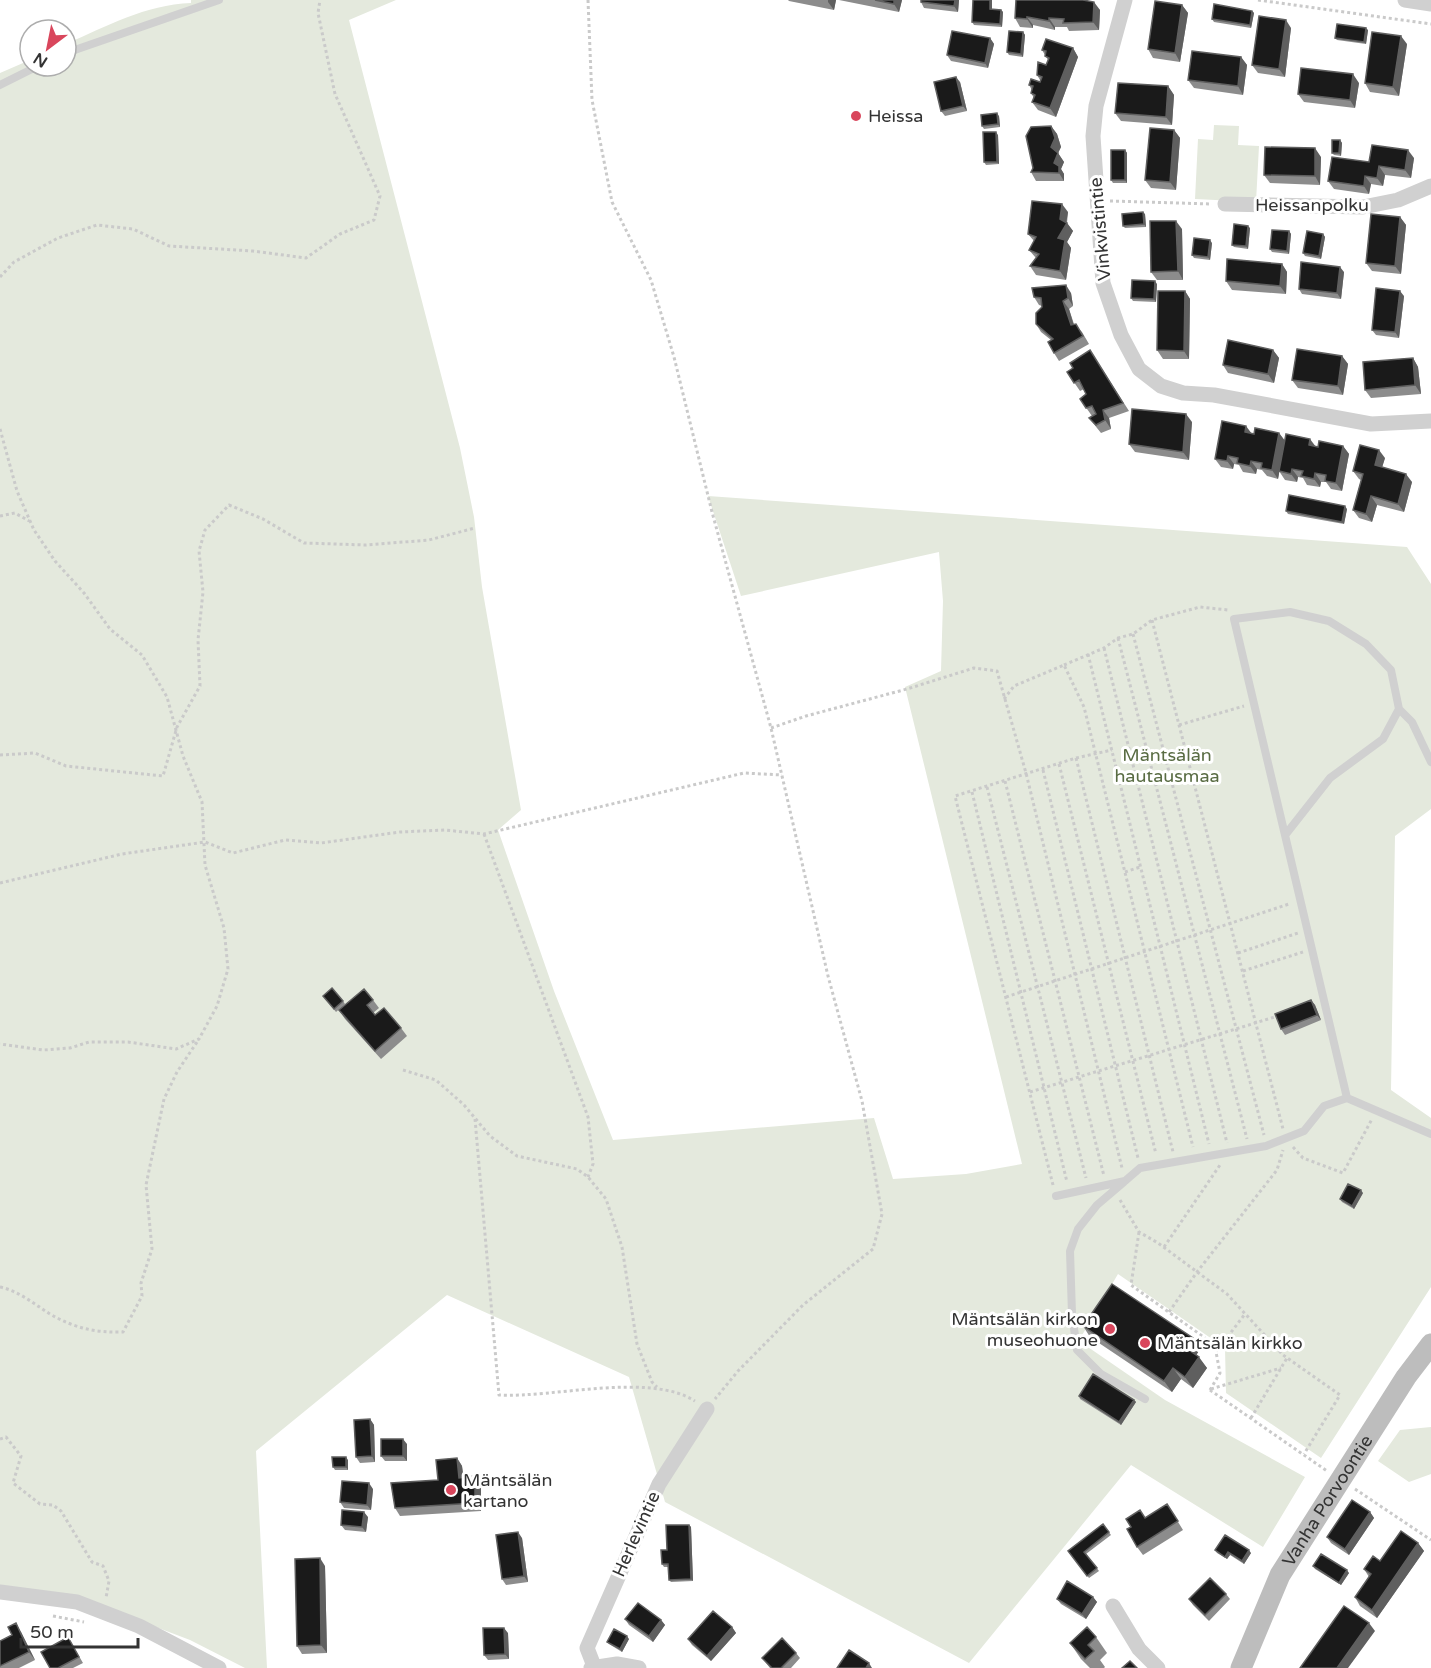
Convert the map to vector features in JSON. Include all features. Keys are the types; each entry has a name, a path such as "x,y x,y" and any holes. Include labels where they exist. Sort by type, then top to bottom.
{"main road":[{"name":"Vanha Porvoontie","path":"1241,1668 1280,1575 1406,1377 1431,1344"}],"street":[{"name":"Vinkvistintie","path":"1125,0 1096,106 1094,136 1103,283 1122,335 1139,369 1161,386 1183,393 1224,396 1371,424 1431,421"},
{"path":"1405,0 1431,3"},
{"name":"Heissanpolku","path":"1225,204 1363,207 1398,200 1431,186"},
{"name":"Herlevintie","path":"592,1667 587,1648 637,1530 659,1484 708,1409"},
{"path":"0,1592 77,1602 139,1626 219,1668"},
{"path":"1113,1606 1139,1649 1158,1668"},
{"path":"592,1667 617,1664 639,1668"}],"lane":[{"path":"78,49 219,0"},
{"path":"0,85 18,76"},
{"path":"1347,1098 1234,619 1290,612 1329,621 1366,644 1391,670 1399,710 1412,722 1431,762"},
{"path":"1286,834 1330,778 1383,739 1399,710"},
{"path":"1145,1399 1101,1374 1077,1350 1072,1314 1070,1251 1078,1229 1097,1205 1140,1168 1266,1146 1304,1131 1324,1106 1347,1098 1431,1134"},
{"path":"1056,1196 1125,1181"}],"path":[{"path":"0,277 14,262 58,238 97,225 133,229 169,246 253,251 306,258 340,234 374,220 380,196 335,94 320,22 320,0"},
{"path":"476,1119 499,1395 525,1396 657,1387 690,1398 708,1409 738,1371 803,1305 873,1249 882,1214 862,1101 828,976 771,728 661,313 651,280 612,202 592,100 588,0"},
{"path":"1258,0 1431,24"},
{"path":"1097,201 1225,204"},
{"path":"0,429 17,491 34,530"},
{"path":"0,755 35,753 66,765 163,776 177,727 200,686 198,640 203,592 199,551 205,530 229,505 263,519 304,543 366,544 429,540 475,528"},
{"path":"0,516 15,513 28,520 54,561 84,593 110,629 142,655 167,697 183,756 202,802 206,842 205,866 224,928 228,969 217,1006 177,1072 164,1099 146,1185 152,1248 141,1283 142,1296 123,1332 98,1333 51,1314 33,1302 0,1287"},
{"path":"1004,699 1014,686 1104,648 1118,638 1133,634 1152,620 1200,607 1228,610 1234,619"},
{"path":"1152,620 1286,1139 1303,1158 1343,1173 1377,1111"},
{"path":"1133,634 1266,1146"},
{"path":"1118,638 1250,1149"},
{"path":"1104,648 1229,1152 1164,1247"},
{"path":"1088,654 1212,1155"},
{"path":"1064,665 1084,707 1196,1158"},
{"path":"771,728 974,668 997,671 1026,773 1125,1181 1120,1193 1120,1203 1139,1232 1164,1247 1227,1294 1287,1358 1340,1395 1304,1454"},
{"path":"1179,725 1254,703"},
{"path":"1056,1196 955,796 1076,758 1112,750"},
{"path":"1076,758 1176,1162"},
{"path":"1059,764 1158,1164"},
{"path":"1043,770 1140,1168"},
{"path":"0,883 122,854 206,842 233,853 285,840 321,843 400,832 445,830 484,834 744,773 782,775"},
{"path":"1005,780 1106,1184"},
{"path":"987,787 1089,1189"},
{"path":"972,792 1070,1192"},
{"path":"484,834 588,1117 593,1164 588,1177"},
{"path":"1125,872 1141,867"},
{"path":"1006,997 1301,900"},
{"path":"1238,953 1308,930"},
{"path":"1242,972 1313,949"},
{"path":"1030,1092 1282,1015"},
{"path":"0,1044 44,1050 89,1042 128,1042 176,1049 199,1039"},
{"path":"402,1070 436,1080 490,1136 517,1156 577,1169 588,1177 606,1199 622,1247 637,1344 652,1382 657,1387"},
{"path":"1169,1312 1197,1272 1277,1170 1286,1139"},
{"path":"1139,1232 1131,1285 1219,1348"},
{"path":"0,1293 6,1288"},
{"path":"1210,1390 1220,1373 1216,1352 1245,1314"},
{"path":"1251,1418 1287,1358"},
{"path":"1210,1390 1281,1368"},
{"path":"1210,1390 1431,1540"},
{"path":"0,1439 6,1437 21,1456 13,1482 40,1504 53,1505 61,1511 92,1562 103,1566 109,1581 104,1612"},
{"path":"47,1614 93,1624"}],"green space":[{"name":"Mäntsälän hautausmaa","path":"191,0 396,0 349,20 460,448 474,517 482,587 521,810 498,830 554,991 613,1140 874,1118 893,1179 966,1174 1022,1164 905,687 941,671 943,601 939,552 741,596 708,496 1407,547 1431,584 1431,809 1395,836 1391,1090 1431,1118 1431,1287 1321,1458 1226,1393 1225,1348 1118,1274 1081,1337 1085,1345 1165,1400 1305,1477 1263,1547 1131,1465 969,1663 665,1502 629,1377 447,1295 256,1451 267,1668 245,1668 190,1640 77,1597 0,1586 0,73 18,65 18,78 78,78 78,39 142,12 191,3"},
{"path":"1214,125 1239,126 1238,145 1259,146 1256,202 1195,199 1198,139 1213,140"},
{"path":"1431,1427 1431,1474 1409,1482 1378,1461 1400,1430"}],"building":[{"path":"875,0 894,0 894,4"},
{"path":"921,0 955,0 954,6 921,2"},
{"path":"973,0 990,0 990,9 1001,10 1000,24 972,22"},
{"path":"1016,0 1094,2 1093,22 1063,23 1064,19 1049,18 1049,21 1027,17 1027,19 1015,18"},
{"path":"1155,1 1182,5 1175,53 1148,49"},
{"path":"1214,4 1252,11 1250,25 1212,19"},
{"path":"1259,16 1286,20 1279,69 1252,65"},
{"path":"1337,24 1366,28 1364,42 1335,38"},
{"path":"952,31 990,38 985,63 947,55"},
{"path":"1009,31 1023,32 1021,54 1007,52"},
{"path":"1372,32 1401,36 1393,87 1365,83"},
{"path":"1046,39 1073,48 1050,108 1032,102 1035,95 1031,93 1033,86 1029,85 1031,79 1040,82 1042,77 1037,75 1038,62 1046,65 1049,58 1045,56 1046,51 1042,50"},
{"path":"1192,51 1241,57 1238,86 1188,80"},
{"path":"1301,68 1353,74 1350,100 1298,94"},
{"path":"956,77 963,106 941,111 934,82"},
{"path":"1118,83 1168,86 1166,117 1115,113"},
{"path":"997,113 998,124 982,126 981,115"},
{"path":"1051,126 1055,138 1051,147 1058,153 1054,163 1059,166 1059,173 1031,172 1033,168 1026,136 1031,127"},
{"path":"1150,128 1174,130 1170,182 1145,180"},
{"path":"983,132 996,132 997,162 984,162"},
{"path":"1332,140 1340,140 1339,153 1332,153"},
{"path":"1372,145 1408,150 1405,170 1379,166 1377,178 1365,176 1364,186 1328,181 1332,157 1369,162"},
{"path":"1265,147 1315,148 1315,176 1264,175"},
{"path":"1111,150 1125,150 1125,180 1111,180"},
{"path":"1032,201 1062,204 1060,219 1067,223 1058,238 1065,240 1060,271 1030,266 1039,254 1029,250 1036,237 1028,234"},
{"path":"1143,212 1144,224 1123,226 1122,214"},
{"path":"1371,214 1400,217 1395,266 1366,263"},
{"path":"1150,221 1176,221 1178,271 1151,272"},
{"path":"1234,224 1248,226 1246,246 1232,245"},
{"path":"1272,230 1289,231 1287,251 1270,249"},
{"path":"1307,231 1323,234 1319,256 1303,253"},
{"path":"1194,238 1210,240 1208,257 1192,255"},
{"path":"1227,259 1282,264 1280,286 1226,281"},
{"path":"1301,262 1340,267 1337,293 1299,289"},
{"path":"1132,280 1155,281 1154,299 1131,298"},
{"path":"1066,285 1068,298 1063,301 1071,325 1076,324 1083,336 1054,353 1048,342 1053,339 1036,324 1036,313 1042,307 1041,298 1034,297 1032,288"},
{"path":"1376,288 1400,291 1395,332 1372,330"},
{"path":"1158,291 1185,291 1184,351 1157,350"},
{"path":"1228,340 1273,350 1268,374 1223,365"},
{"path":"1297,349 1342,356 1338,386 1292,380"},
{"path":"1090,350 1123,403 1103,410 1105,420 1096,425 1089,418 1096,414 1092,406 1086,408 1080,399 1086,394 1079,380 1074,383 1067,372 1073,368 1070,363"},
{"path":"1413,358 1415,385 1365,390 1363,362"},
{"path":"1132,409 1186,414 1183,452 1129,444"},
{"path":"1222,421 1246,426 1245,432 1254,434 1255,428 1279,433 1272,470 1261,468 1262,463 1251,461 1250,466 1237,463 1238,458 1228,456 1227,461 1215,459"},
{"path":"1286,434 1310,439 1309,445 1318,447 1319,441 1343,446 1336,483 1325,481 1326,475 1315,473 1314,479 1301,476 1303,471 1292,469 1291,474 1279,471"},
{"path":"1360,445 1379,450 1375,465 1406,474 1398,504 1371,496 1366,514 1353,510 1363,474 1353,471"},
{"path":"1289,495 1345,506 1342,522 1286,511"},
{"path":"332,988 343,1001 334,1009 323,996"},
{"path":"364,989 373,1000 367,1005 375,1015 384,1008 401,1028 375,1051 339,1010"},
{"path":"1311,1000 1317,1015 1281,1029 1275,1014"},
{"path":"1348,1184 1361,1190 1352,1206 1340,1199"},
{"name":"Mäntsälän kirkko","path":"1112,1284 1193,1338 1186,1348 1199,1357 1185,1377 1173,1368 1164,1381 1083,1326"},
{"path":"1093,1374 1134,1400 1119,1422 1079,1396"},
{"path":"370,1419 372,1456 356,1457 354,1420"},
{"path":"381,1439 403,1439 403,1456 381,1456"},
{"path":"332,1457 346,1457 346,1467 333,1467"},
{"name":"Mäntsälän kartano","path":"457,1458 459,1478 475,1476 475,1503 395,1508 391,1483 438,1480 436,1460"},
{"path":"342,1481 369,1483 367,1505 340,1502"},
{"path":"1352,1500 1370,1512 1345,1549 1327,1537"},
{"path":"1167,1504 1178,1521 1137,1547 1127,1529 1131,1527 1126,1519 1140,1510 1145,1518"},
{"path":"342,1510 364,1512 362,1527 341,1525"},
{"path":"1103,1524 1109,1532 1084,1552 1097,1568 1087,1576 1068,1551"},
{"path":"666,1525 689,1525 691,1579 669,1580 668,1564 662,1564 661,1550 667,1550"},
{"path":"1401,1531 1418,1543 1372,1610 1355,1597 1371,1574 1364,1569 1373,1556 1380,1561"},
{"path":"518,1532 524,1576 502,1579 496,1535"},
{"path":"1225,1535 1249,1550 1242,1561 1228,1552 1225,1557 1215,1550"},
{"path":"1321,1554 1347,1570 1339,1583 1313,1566"},
{"path":"320,1558 321,1645 297,1646 295,1559"},
{"path":"1210,1578 1226,1594 1205,1615 1189,1599"},
{"path":"1067,1581 1093,1597 1082,1614 1057,1599"},
{"path":"638,1603 661,1620 649,1636 625,1619"},
{"path":"1344,1606 1369,1623 1337,1668 1300,1668"},
{"path":"713,1611 732,1627 707,1656 688,1639"},
{"path":"16,1623 29,1652 0,1666 0,1641 12,1635 8,1627"},
{"path":"1087,1627 1096,1637 1088,1645 1094,1651 1085,1659 1070,1643"},
{"path":"483,1628 504,1628 505,1654 484,1655"},
{"path":"614,1629 627,1636 620,1649 607,1642"},
{"path":"68,1637 79,1657 58,1668 50,1668 41,1652"},
{"path":"782,1638 796,1653 781,1668 772,1668 762,1658"},
{"path":"849,1650 869,1663 866,1668 837,1668"},
{"path":"1130,1661 1137,1668 1122,1668"}],"place":[{"name":"Heissa","path":"856,116"},
{"name":"Mäntsälän kirkon museohuone","path":"1110,1329"},
{"name":"Mäntsälän kirkko","path":"1145,1343"},
{"name":"Mäntsälän kartano","path":"451,1490"}]}
